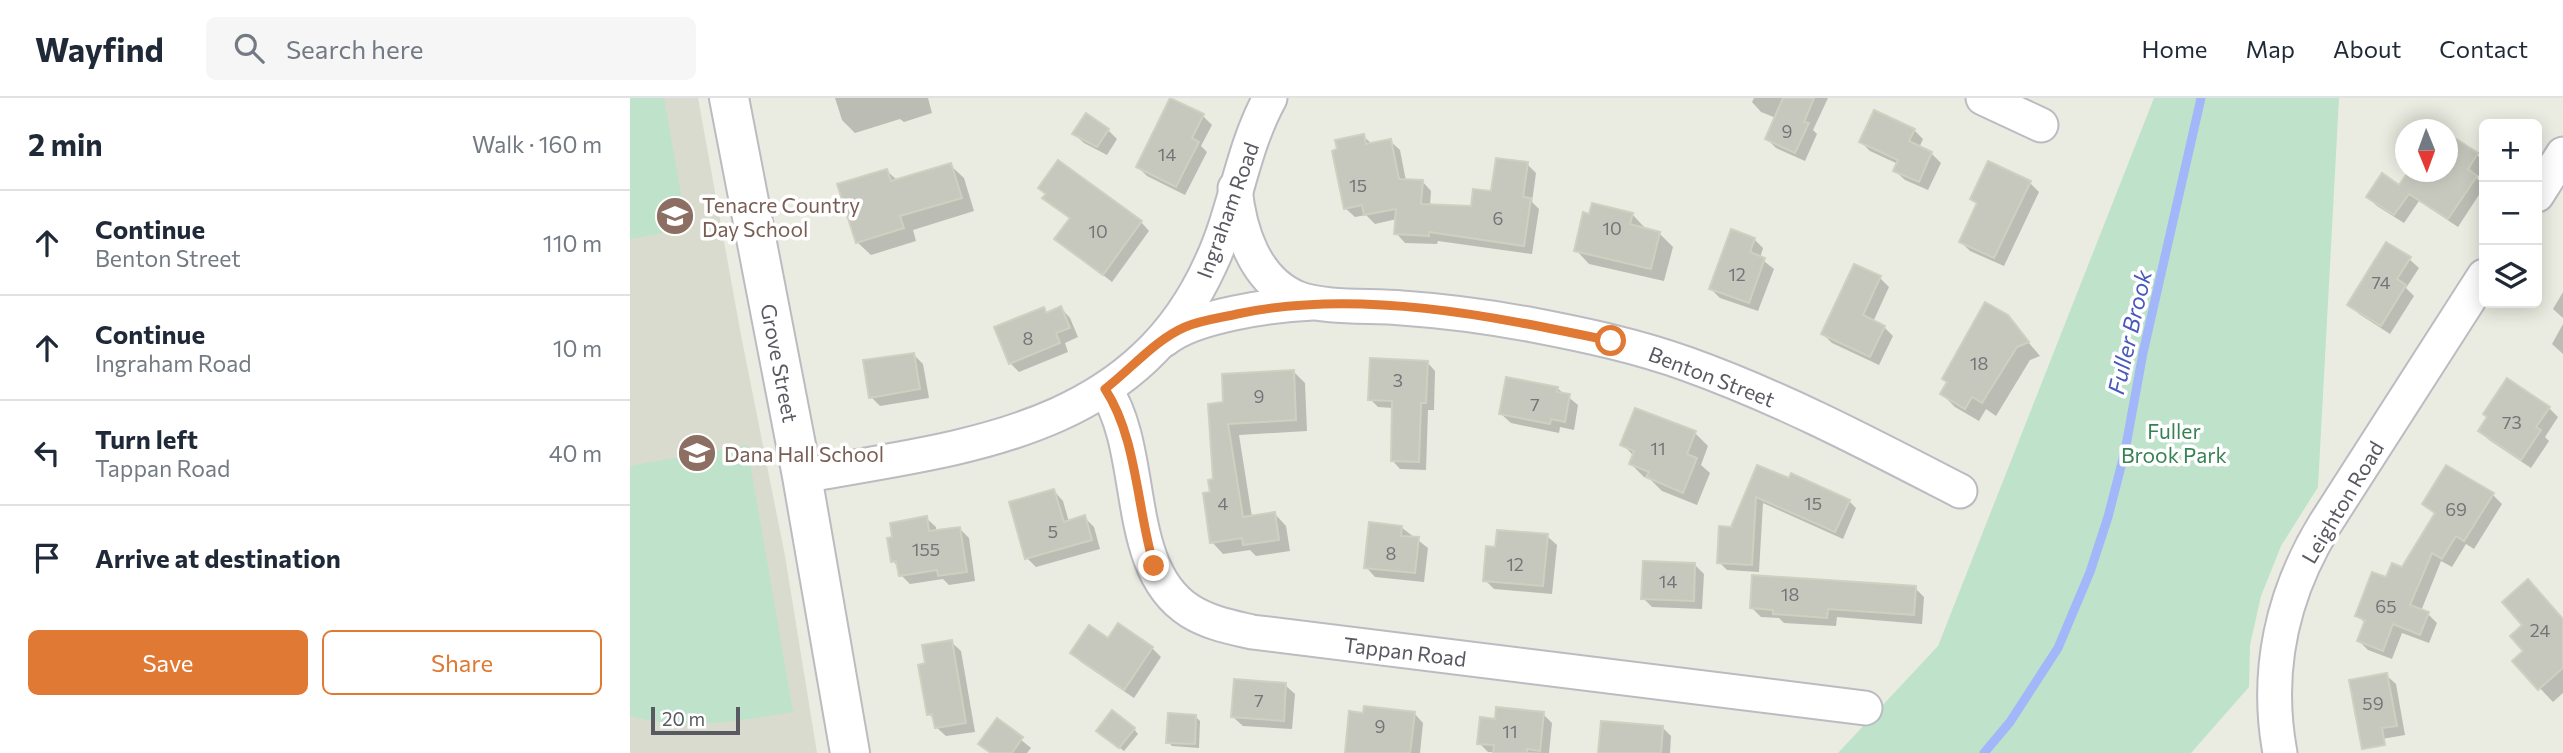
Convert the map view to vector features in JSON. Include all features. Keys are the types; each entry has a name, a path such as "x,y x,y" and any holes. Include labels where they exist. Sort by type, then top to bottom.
{"street":[{"name":"Grove Street","path":"729,98 802,476 850,753"},
{"name":"Ingraham Road","path":"802,476 957,449 1002,437 1049,420 1105,389 1153,348 1181,314 1203,280 1219,242 1247,149 1270,98"},
{"path":"1983,98 2042,125"},
{"path":"2542,187 2563,154"},
{"name":"Benton Street","path":"1235,188 1245,240 1265,271 1278,285 1297,297 1321,303"},
{"name":"Leighton Road","path":"2280,753 2275,693 2277,656 2286,607 2302,566 2325,524 2479,284"},
{"name":"Benton Street","path":"1153,348 1186,327 1279,306 1321,303 1485,317 1573,333 1652,352 1788,405 1960,491"},
{"name":"Tappan Road","path":"1105,389 1123,424 1143,527 1154,566 1175,599 1190,611 1209,620 1252,632 1865,708"}],"shaded area":[{"name":"Dana Hall School","path":"630,98 698,98 785,556 817,753 630,753"}],"green space":[{"path":"630,98 664,98 687,229 630,239"},
{"name":"Fuller Brook Park","path":"2154,98 2339,98 2318,487 2281,546 2261,596 2250,645 2249,687 2191,753 1838,753 1938,646"},
{"name":"Dana Hall School","path":"747,445 793,712 691,724 651,721 630,716 630,466"}],"building":[{"path":"1170,98 1204,114 1192,138 1199,142 1176,187 1136,167"},
{"path":"1783,98 1814,98 1804,122 1809,123 1795,153 1765,139"},
{"path":"1874,110 1915,129 1909,141 1932,152 1919,182 1893,171 1898,160 1859,142"},
{"path":"1086,113 1109,129 1097,147 1072,134"},
{"path":"1364,134 1366,144 1391,139 1399,179 1423,180 1421,204 1471,206 1473,189 1491,191 1496,158 1528,162 1523,197 1531,198 1524,246 1429,232 1429,236 1394,234 1396,209 1364,215 1362,205 1344,209 1332,151 1337,149 1335,140"},
{"path":"2458,140 2478,153 2468,169 2477,176 2448,219 2409,194 2394,215 2366,197 2382,173 2399,185 2401,182 2458,182"},
{"path":"1058,160 1142,221 1103,275 1054,239 1070,218 1042,198 1046,194 1038,188"},
{"path":"1988,161 2031,181 1994,258 1959,242 1977,203 1970,199"},
{"path":"951,163 962,198 900,216 904,228 856,243 837,184 887,169 891,181"},
{"path":"1592,203 1633,213 1630,224 1660,232 1651,269 1574,251 1583,212 1589,214"},
{"path":"1731,229 1755,238 1750,252 1765,258 1749,303 1709,289"},
{"path":"2386,242 2411,257 2397,279 2406,285 2381,326 2347,305"},
{"path":"1854,264 1881,276 1863,315 1885,326 1870,357 1821,334"},
{"path":"1985,302 2008,315 2029,342 2017,347 1982,403 1972,397 1965,409 1940,394 1947,382 1942,379"},
{"path":"1061,306 1070,328 1056,333 1060,343 1009,364 994,327 1044,307 1046,313"},
{"path":"914,353 920,389 869,398 863,360"},
{"path":"1370,358 1428,361 1426,403 1421,403 1419,462 1391,461 1392,401 1368,400"},
{"path":"1294,370 1296,420 1228,424 1243,517 1275,512 1279,540 1243,545 1242,538 1210,543 1203,493 1210,492 1208,480 1213,479 1208,404 1223,402 1222,374"},
{"path":"1506,377 1558,387 1557,392 1570,394 1565,422 1551,419 1550,424 1499,414"},
{"path":"2507,378 2550,407 2536,427 2541,430 2521,460 2478,431 2487,417 2483,414"},
{"path":"1635,408 1696,431 1687,454 1697,458 1683,493 1646,477 1649,472 1629,464 1634,451 1620,445"},
{"path":"1757,465 1789,478 1791,473 1850,500 1835,532 1756,497 1752,565 1717,563 1719,526 1731,527"},
{"path":"2446,465 2494,493 2464,541 2456,536 2442,559 2432,553 2410,605 2429,612 2420,635 2393,624 2383,651 2357,641 2365,620 2355,616 2372,572 2386,577 2392,563 2402,567 2435,513 2422,504"},
{"path":"1054,489 1064,522 1085,515 1092,540 1025,559 1009,502"},
{"path":"927,516 929,531 960,527 967,572 938,576 937,570 899,576 896,561 891,562 887,538 892,537 890,523"},
{"path":"1369,522 1402,526 1401,536 1419,537 1415,573 1364,568"},
{"path":"1497,530 1548,534 1543,586 1483,581 1486,546 1495,547"},
{"path":"1643,561 1695,563 1694,601 1641,599"},
{"path":"1752,575 1916,586 1914,615 1828,609 1827,618 1773,614 1773,610 1750,608"},
{"path":"2528,579 2563,619 2563,668 2538,690 2512,661 2523,651 2510,636 2522,625 2502,602"},
{"path":"1118,623 1153,647 1124,690 1070,653 1089,625 1108,638"},
{"path":"952,640 966,723 935,728 932,714 927,715 918,665 925,663 922,645"},
{"path":"2387,673 2397,726 2382,728 2385,745 2362,749 2349,680"},
{"path":"1234,679 1286,683 1284,721 1231,717"},
{"path":"1364,706 1415,712 1410,753 1345,753 1349,711 1363,713"},
{"path":"1496,707 1544,712 1540,751 1527,749 1527,753 1493,753 1494,745 1477,744 1480,717 1495,719"},
{"path":"1112,710 1135,728 1119,748 1096,731"},
{"path":"1168,713 1196,715 1195,744 1166,743"},
{"path":"997,718 1023,737 1012,753 991,753 978,744"},
{"path":"1601,721 1663,726 1661,753 1598,753"}],"waterway":[{"name":"Fuller Brook","path":"1984,753 2010,722 2058,648 2090,572 2125,451 2143,353 2201,98"}],"place":[{"name":"Tenacre Country Day School","path":"675,216"},
{"name":"Dana Hall School","path":"697,453"}],"route":[{"path":"1154,566 1143,527 1123,424 1114,401 1105,389 1153,348 1186,327 1289,304 1321,303 1485,317 1611,341"}]}
